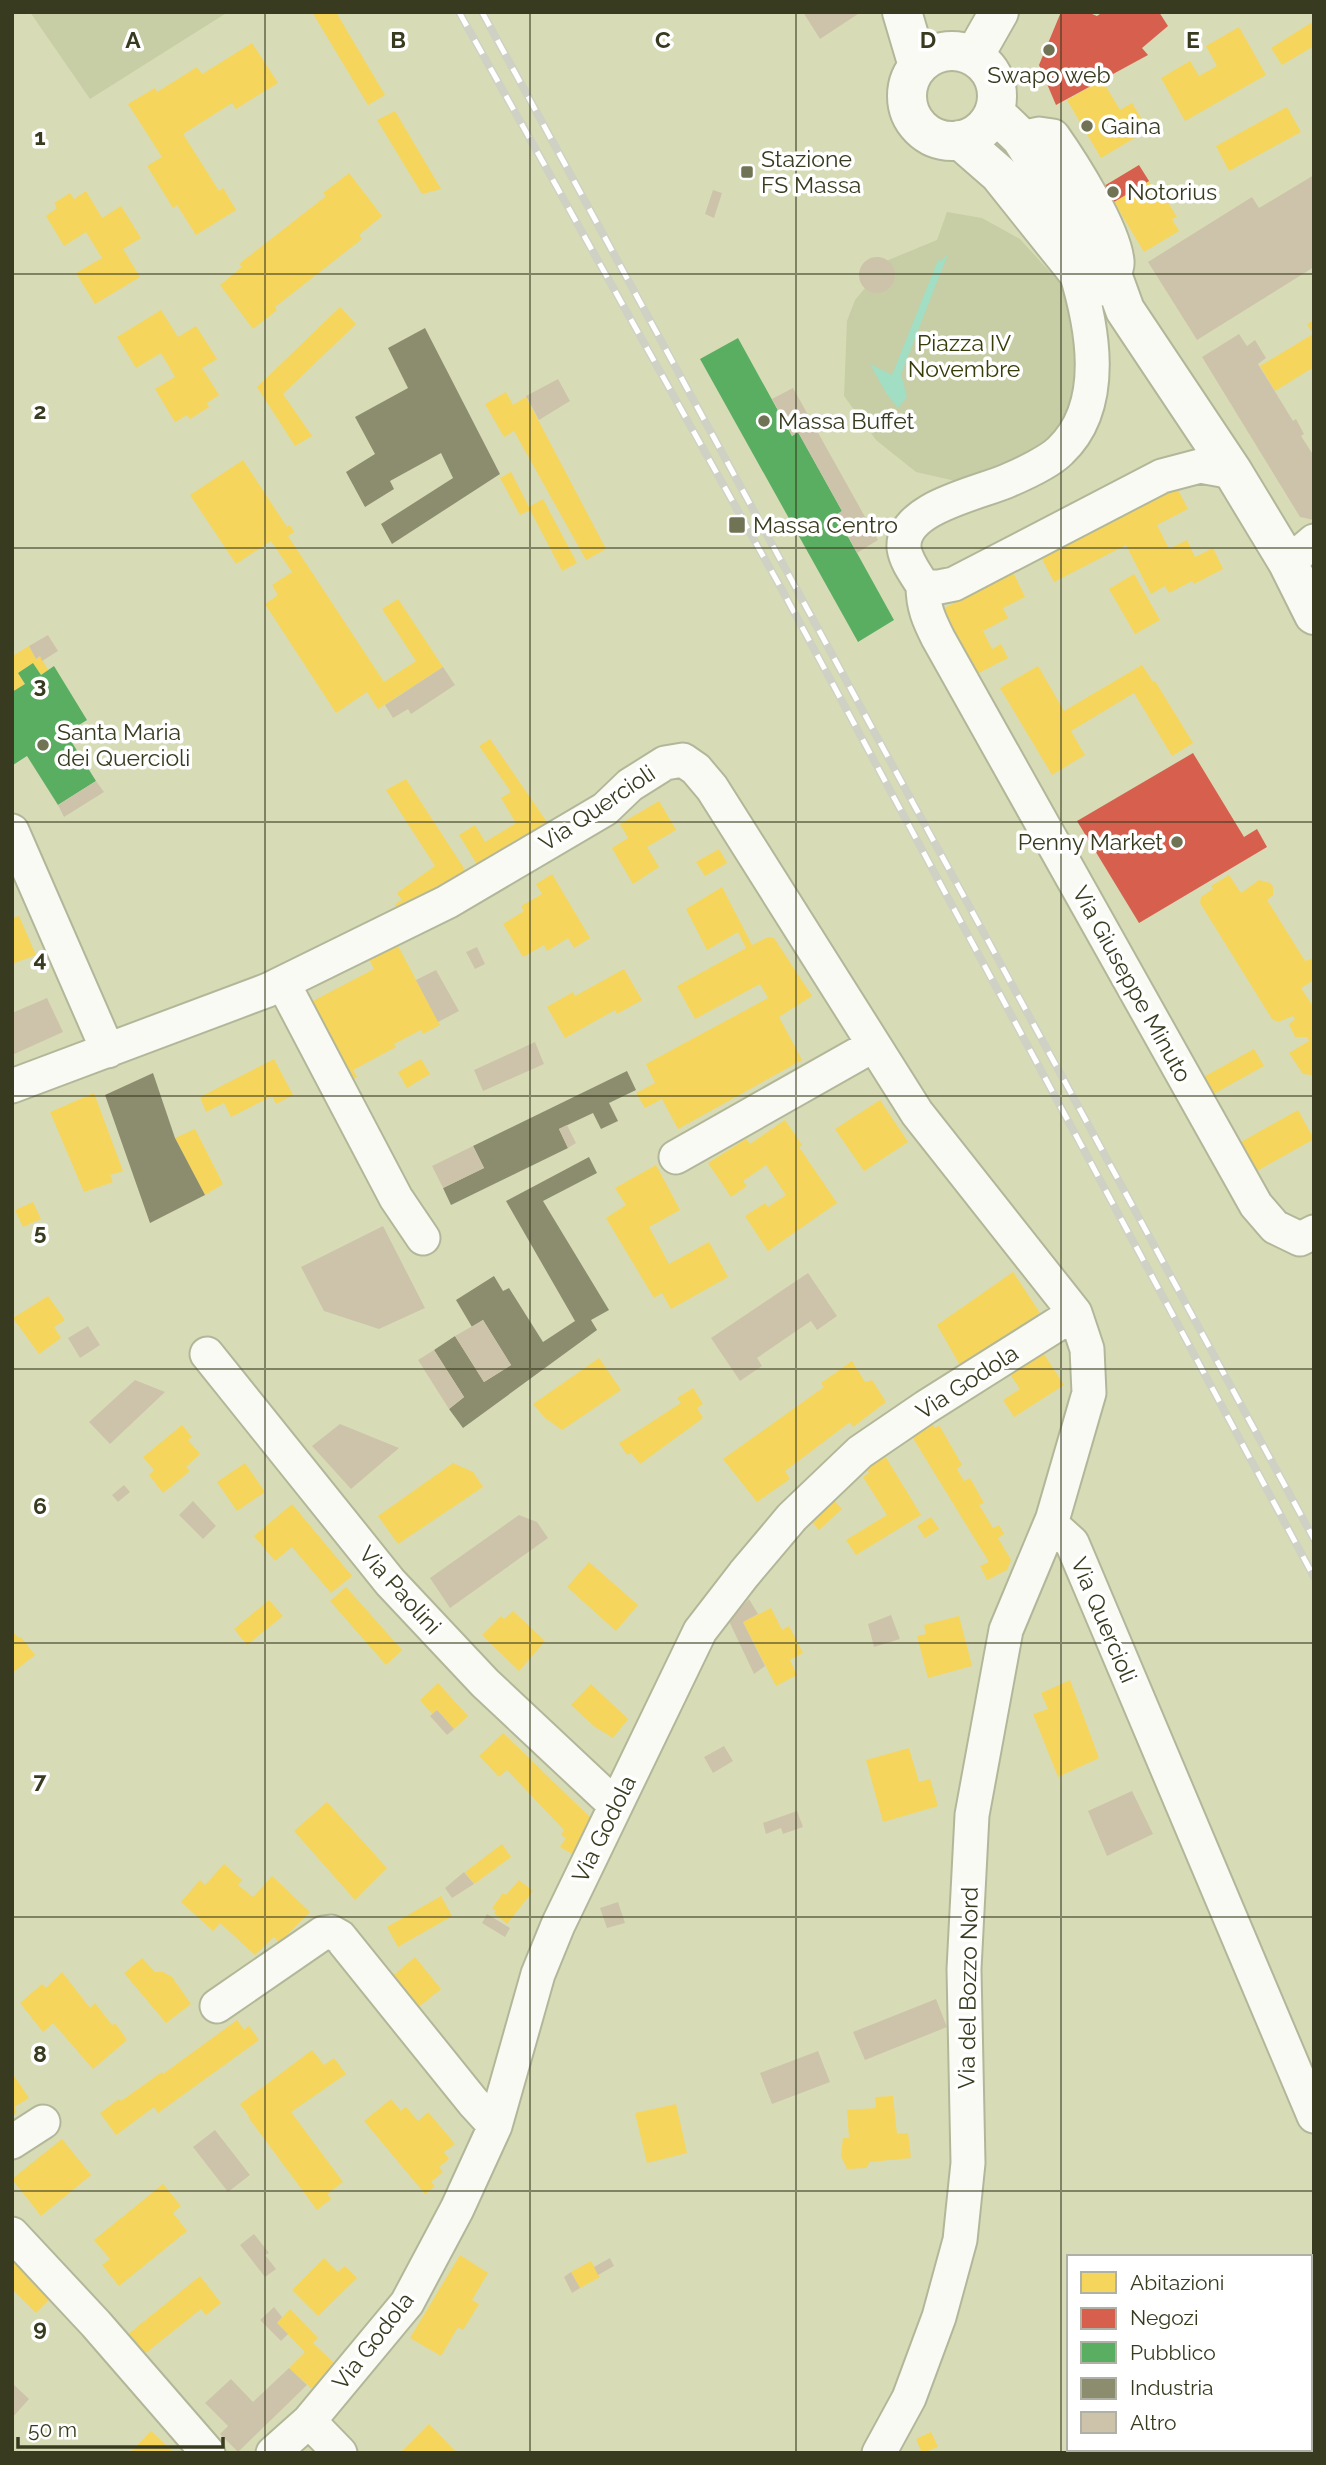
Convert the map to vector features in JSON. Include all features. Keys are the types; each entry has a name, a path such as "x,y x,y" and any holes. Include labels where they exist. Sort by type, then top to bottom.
{"main road":[{"path":"902,12 919,66"},
{"path":"974,56 999,12"},
{"path":"944,51 960,51 974,56 987,66 995,80 998,96 995,112 987,126 960,140 944,140 930,134 913,118 907,96 908,85 919,66 930,56 944,51"},
{"path":"995,112 1021,138 1233,472 1301,552 1314,615"},
{"path":"960,140 999,174 1075,269 1119,294"}],"street":[{"name":"Via Giuseppe Minuto","path":"1075,269 1087,309 1093,353 1090,390 1080,424 1060,451 1010,480 944,504 918,519 908,531 904,546 908,561 923,586 923,604 938,638 1256,1205 1275,1227 1307,1235"},
{"path":"923,586 954,584 1162,476 1200,466 1233,472"},
{"name":"Via Quercioli","path":"12,1086 283,983 447,902 605,809 630,785 665,763 683,760 696,769 712,788 917,1113 1075,1312 1087,1349 1089,1393 1051,1524 1072,1543 1314,2116"},
{"path":"12,831 108,1051"},
{"path":"283,983 396,1198 423,1238"},
{"path":"676,1157 874,1045"},
{"name":"Via Godola","path":"274,2453 309,2421 407,2303 457,2209 495,2126 538,1974 558,1925 700,1631 792,1517 860,1452 1075,1312"},
{"name":"Via Paolini","path":"207,1354 390,1582 485,1683 615,1805"},
{"name":"Via del Bozzo Nord","path":"879,2453 909,2398 939,2317 960,2240 968,2163 964,1969 972,1815 1006,1630 1052,1520"},
{"path":"217,2007 323,1933 331,1932 340,1937 495,2126"},
{"path":"12,2142 43,2122"},
{"path":"12,2234 96,2323 208,2453"},
{"path":"309,2421 340,2453"}],"green space":[{"path":"30,12 228,12 90,99"},
{"name":"Piazza IV Novembre","path":"947,212 982,218 1020,239 1060,283 1078,325 1082,373 1069,418 1031,457 960,482 916,472 876,440 844,396 847,321 855,300 866,287 861,279 863,265 876,259 886,261 937,240"}],"shaded area":[{"path":"948,254 901,374 907,397 898,408 870,364 892,375 938,260 941,261"}],"building: Abitazioni":[{"path":"312,12 336,12 385,95 368,105"},
{"path":"1314,21 1314,46 1282,65 1271,48"},
{"path":"1239,27 1266,75 1185,121 1161,78 1190,61 1199,76 1217,66 1206,46"},
{"path":"252,43 278,83 236,109 232,103 183,134 219,191 223,188 236,210 196,235 177,205 173,208 147,166 162,157 128,104 155,88 157,92 197,67 202,74"},
{"path":"1102,80 1120,110 1132,103 1148,130 1101,158 1067,100"},
{"path":"1287,107 1301,132 1229,171 1216,146"},
{"path":"395,111 441,189 422,194 377,120"},
{"path":"349,173 382,216 359,235 362,239 275,307 277,310 253,329 220,285 242,267 239,264 326,196 323,193"},
{"path":"1149,181 1158,196 1162,193 1177,217 1172,219 1179,231 1144,252 1114,202"},
{"path":"86,191 102,218 121,206 141,238 123,249 140,277 95,304 76,273 102,258 86,232 64,246 46,216 57,208 54,203 70,193 74,199"},
{"path":"340,307 356,324 283,394 312,436 295,446 257,387"},
{"path":"161,310 178,337 196,326 217,359 202,368 219,395 207,403 209,407 190,419 187,415 175,422 155,389 175,377 161,353 136,368 117,337"},
{"path":"1314,320 1314,367 1275,391 1260,366 1313,334 1307,324"},
{"path":"506,392 513,405 526,397 606,549 586,560 514,431 504,437 485,404"},
{"path":"243,460 287,527 290,525 294,532 288,536 384,682 416,661 382,609 398,599 443,667 378,709 367,692 336,713 265,604 278,595 272,585 292,572 271,541 236,564 190,495"},
{"path":"511,472 529,507 543,499 577,563 562,571 530,510 520,515 500,478"},
{"path":"1177,488 1188,509 1157,525 1169,549 1187,540 1195,557 1213,548 1223,569 1169,593 1165,586 1151,594 1126,545 1054,582 1041,557"},
{"path":"1013,572 1025,597 1003,608 1008,618 983,631 992,649 1001,644 1008,658 971,677 937,612"},
{"path":"1134,574 1160,620 1135,634 1109,589"},
{"path":"29,646 36,659 40,656 48,670 41,675 33,663 18,673 25,684 12,692 12,656"},
{"path":"1142,665 1153,682 1155,681 1193,743 1172,756 1134,693 1071,731 1085,755 1052,775 1000,688 1038,666 1064,711"},
{"path":"490,739 551,828 481,871 459,835 475,825 485,842 516,823 501,798 511,792 479,746"},
{"path":"406,779 469,876 386,914 402,900 397,893 435,866 386,790"},
{"path":"659,801 676,830 647,847 659,867 633,884 612,848 628,838 620,824"},
{"path":"719,849 727,863 705,876 696,862"},
{"path":"552,874 590,938 574,948 568,938 547,951 544,945 523,957 503,924 524,911 521,906 542,894 536,884"},
{"path":"1229,875 1241,893 1259,880 1270,883 1273,895 1267,900 1305,961 1314,958 1314,980 1301,988 1314,1008 1314,1074 1303,1074 1289,1053 1309,1041 1307,1037 1295,1037 1289,1024 1295,1019 1293,1016 1278,1022 1272,1019 1200,903 1201,897 1213,889 1211,886"},
{"path":"722,887 752,945 768,937 774,938 812,996 779,1017 802,1060 678,1129 662,1099 645,1108 636,1093 655,1083 646,1064 768,998 760,984 695,1019 677,986 746,948 738,932 707,950 686,909"},
{"path":"19,916 36,955 12,964 12,918"},
{"path":"397,944 440,1025 423,1034 421,1030 394,1044 396,1047 353,1070 357,1077 350,1081 309,1003 374,969 369,959"},
{"path":"624,969 642,1000 617,1014 615,1010 565,1038 547,1007 573,992 575,996"},
{"path":"1254,1049 1264,1066 1210,1096 1200,1079"},
{"path":"274,1059 293,1095 276,1104 272,1096 231,1117 224,1103 206,1112 200,1097"},
{"path":"421,1059 430,1074 407,1088 398,1072"},
{"path":"94,1093 123,1171 110,1175 113,1182 84,1192 50,1112"},
{"path":"880,1100 908,1142 864,1171 835,1129"},
{"path":"1298,1110 1314,1139 1257,1171 1241,1142"},
{"path":"785,1120 802,1145 799,1147 837,1203 768,1251 745,1216 765,1203 768,1207 786,1195 766,1165 743,1181 747,1186 731,1197 708,1163 746,1139 750,1144"},
{"path":"195,1129 223,1184 205,1195 175,1138"},
{"path":"656,1165 680,1210 649,1227 669,1264 709,1242 728,1277 671,1309 662,1293 654,1298 606,1218 626,1205 615,1188"},
{"path":"33,1202 41,1219 23,1227 15,1210"},
{"path":"1013,1272 1040,1313 961,1367 937,1325"},
{"path":"48,1296 65,1320 54,1327 61,1338 39,1354 13,1318"},
{"path":"1038,1345 1064,1385 1014,1417 1003,1400 1020,1389 1005,1367"},
{"path":"599,1358 621,1390 562,1430 545,1418 533,1404"},
{"path":"852,1361 865,1382 872,1380 886,1402 853,1427 850,1422 785,1471 790,1479 757,1502 723,1459 824,1387 821,1383"},
{"path":"693,1388 703,1404 697,1408 703,1418 640,1464 631,1453 627,1455 619,1443 681,1403 677,1398"},
{"path":"929,1418 935,1428 939,1425 962,1465 957,1469 964,1481 970,1478 984,1503 979,1505 993,1528 999,1525 1004,1534 998,1538 1011,1560 1007,1570 987,1580 980,1566 989,1562 908,1430"},
{"path":"182,1425 192,1437 188,1440 200,1454 186,1467 190,1471 163,1493 149,1475 154,1470 143,1457"},
{"path":"882,1451 921,1515 856,1555 846,1540 887,1515 863,1477 869,1473 864,1467"},
{"path":"245,1463 265,1492 237,1511 217,1482"},
{"path":"453,1463 473,1472 483,1487 398,1544 378,1516"},
{"path":"831,1497 842,1509 819,1530 809,1518"},
{"path":"292,1504 352,1576 331,1593 292,1547 275,1561 254,1536"},
{"path":"931,1517 939,1529 925,1538 917,1526"},
{"path":"589,1562 638,1605 616,1631 567,1587"},
{"path":"346,1587 402,1650 386,1665 330,1601"},
{"path":"269,1600 283,1616 247,1645 234,1629"},
{"path":"771,1608 782,1630 789,1626 803,1653 790,1660 797,1675 776,1686 743,1622"},
{"path":"513,1611 545,1641 519,1671 482,1635 501,1616 504,1619"},
{"path":"959,1616 972,1666 928,1678 917,1636 926,1634 924,1625"},
{"path":"12,1631 21,1637 35,1655 12,1673"},
{"path":"1070,1680 1099,1758 1058,1777 1033,1714 1048,1709 1041,1693"},
{"path":"438,1683 468,1716 454,1729 437,1710 432,1714 420,1700"},
{"path":"591,1684 628,1719 613,1738 595,1727 571,1705"},
{"path":"503,1733 598,1825 579,1858 560,1847 566,1838 561,1835 564,1830 507,1770 499,1777 479,1756"},
{"path":"909,1748 919,1782 930,1779 938,1806 883,1822 866,1760"},
{"path":"327,1802 387,1868 355,1900 294,1831"},
{"path":"502,1844 511,1857 474,1884 465,1872"},
{"path":"224,1864 242,1880 238,1885 253,1897 272,1876 310,1912 279,1943 274,1937 255,1955 220,1923 213,1931 181,1902 200,1880 205,1885"},
{"path":"519,1880 533,1891 507,1924 492,1908 503,1893 506,1895"},
{"path":"441,1896 452,1916 398,1947 387,1927"},
{"path":"415,1957 441,1989 415,2010 389,1979"},
{"path":"142,1958 155,1972 163,1972 172,1977 191,2004 166,2023 124,1973"},
{"path":"62,1972 90,2008 95,2003 127,2040 93,2069 53,2023 43,2032 20,2003 42,1984 46,1988"},
{"path":"237,2020 244,2030 249,2026 259,2040 158,2113 154,2107 116,2135 100,2113 162,2072 163,2074"},
{"path":"312,2050 324,2065 334,2058 346,2074 291,2112 343,2182 327,2194 331,2199 317,2210 240,2104"},
{"path":"12,2073 29,2098 14,2107 17,2112 12,2116"},
{"path":"893,2096 897,2134 908,2133 911,2158 870,2162 866,2168 847,2169 841,2156 843,2138 849,2138 847,2110 876,2108 875,2097"},
{"path":"391,2099 401,2111 406,2107 418,2121 428,2112 455,2144 444,2152 449,2159 439,2167 443,2172 431,2182 435,2186 425,2194 364,2121"},
{"path":"676,2104 687,2153 647,2163 635,2113"},
{"path":"62,2139 91,2175 41,2216 12,2179"},
{"path":"163,2184 181,2206 173,2213 187,2231 119,2286 102,2265 110,2259 94,2240"},
{"path":"12,2255 53,2296 36,2313 12,2289"},
{"path":"460,2255 488,2273 472,2300 479,2304 463,2330 458,2327 441,2356 410,2338"},
{"path":"324,2258 338,2272 345,2266 357,2278 318,2316 292,2290"},
{"path":"591,2261 600,2277 580,2288 571,2272"},
{"path":"200,2276 221,2303 206,2315 201,2309 137,2360 121,2340"},
{"path":"290,2309 318,2338 313,2343 337,2366 313,2390 289,2368 305,2352 277,2323"},
{"path":"429,2424 457,2453 400,2453"},
{"path":"151,2431 174,2453 130,2453"},
{"path":"931,2432 938,2447 922,2453 916,2439"}],"building: Negozi":[{"path":"1061,12 1087,12 1097,16 1103,12 1159,12 1168,26 1142,48 1148,55 1056,105 1039,65"},
{"path":"1139,165 1149,181 1114,202 1104,186"},
{"name":"Penny Market","path":"1193,753 1244,837 1257,829 1267,847 1139,923 1077,821"}],"building: Pubblico":[{"name":"Massa Centro","path":"738,338 792,436 798,432 842,511 836,515 894,620 858,642 700,359"},
{"name":"Santa Maria dei Quercioli","path":"33,663 41,675 54,666 87,720 66,733 96,781 58,805 27,756 13,765 12,763 12,692 25,684 18,673"}],"building: Industria":[{"path":"425,328 500,474 392,544 381,524 453,478 441,453 390,481 394,489 365,507 346,472 375,454 355,417 408,388 388,348"},
{"path":"627,1071 636,1090 609,1103 618,1121 601,1129 593,1113 559,1129 568,1148 451,1205 443,1188 484,1168 473,1146"},
{"path":"153,1073 175,1138 205,1195 150,1223 105,1095"},
{"path":"589,1157 597,1173 543,1201 609,1310 591,1320 597,1330 463,1428 449,1409 464,1397 434,1350 455,1336 484,1382 511,1365 483,1320 472,1327 456,1300 494,1276 503,1291 509,1288 543,1342 575,1321 506,1201"}],"building: Altro":[{"path":"803,12 861,12 820,39"},
{"path":"1314,175 1314,267 1197,340 1148,262 1252,197 1259,208"},
{"path":"713,190 722,193 714,218 705,214"},
{"path":"877,257 890,262 895,275 890,288 877,293 864,288 859,275 864,262"},
{"path":"1239,334 1247,346 1255,340 1266,358 1258,364 1293,421 1296,419 1304,434 1301,436 1314,456 1314,520 1300,517 1202,357"},
{"path":"558,379 570,401 539,420 526,396"},
{"path":"793,388 878,540 857,553 836,515 842,511 798,432 792,436 772,399"},
{"path":"48,635 58,651 42,661 40,656 36,659 29,646"},
{"path":"443,667 455,685 411,714 408,709 393,718 385,705"},
{"path":"96,781 104,792 64,817 58,805"},
{"path":"477,947 485,964 475,969 466,952"},
{"path":"436,970 459,1011 438,1022 416,980"},
{"path":"47,998 63,1032 12,1055 12,1013"},
{"path":"535,1042 544,1064 483,1091 474,1070"},
{"path":"567,1125 576,1143 568,1148 559,1129"},
{"path":"473,1146 484,1168 443,1188 432,1166"},
{"path":"383,1226 425,1308 379,1329 324,1311 301,1267"},
{"path":"808,1273 837,1316 817,1330 811,1321 757,1358 762,1366 740,1381 711,1338"},
{"path":"483,1320 511,1365 484,1382 455,1336"},
{"path":"88,1326 100,1345 80,1358 68,1338"},
{"path":"434,1350 464,1397 449,1409 418,1360"},
{"path":"135,1380 165,1392 110,1444 89,1422"},
{"path":"340,1424 399,1448 351,1489 312,1446"},
{"path":"124,1485 130,1492 118,1502 112,1495"},
{"path":"193,1501 216,1526 203,1539 179,1515"},
{"path":"519,1515 537,1522 548,1538 450,1608 430,1578"},
{"path":"749,1599 758,1614 743,1622 765,1666 754,1674 729,1621"},
{"path":"891,1615 900,1639 874,1647 868,1624"},
{"path":"437,1710 454,1729 447,1735 430,1716"},
{"path":"724,1746 733,1761 713,1773 704,1757"},
{"path":"1132,1791 1153,1834 1107,1856 1088,1811"},
{"path":"797,1811 803,1827 783,1834 781,1828 766,1834 763,1823"},
{"path":"464,1872 474,1884 452,1898 445,1888"},
{"path":"618,1902 625,1923 607,1928 600,1908"},
{"path":"487,1914 510,1928 505,1937 482,1923"},
{"path":"936,1999 947,2027 865,2060 853,2032"},
{"path":"818,2051 830,2082 772,2104 760,2073"},
{"path":"215,2130 250,2175 228,2192 193,2147"},
{"path":"254,2234 269,2253 265,2255 276,2269 265,2277 240,2245"},
{"path":"610,2258 614,2266 598,2275 594,2267"},
{"path":"571,2272 580,2288 572,2293 564,2277"},
{"path":"274,2307 282,2317 277,2323 288,2334 281,2341 260,2320"},
{"path":"289,2368 307,2385 238,2452 220,2434 228,2426 205,2403 231,2379 253,2402"},
{"path":"12,2383 29,2399 12,2418"}],"railway":[{"path":"459,12 781,588 1314,1577"},
{"path":"482,12 1314,1539"}],"place":[{"name":"Swapo web","path":"1049,50"},
{"name":"Gaina","path":"1087,126"},
{"name":"Stazione FS Massa","path":"747,172"},
{"name":"Notorius","path":"1113,192"},
{"name":"Massa Buffet","path":"764,421"},
{"name":"Massa Centro","path":"737,525"},
{"name":"Santa Maria dei Quercioli","path":"43,745"},
{"name":"Penny Market","path":"1177,842"}]}
